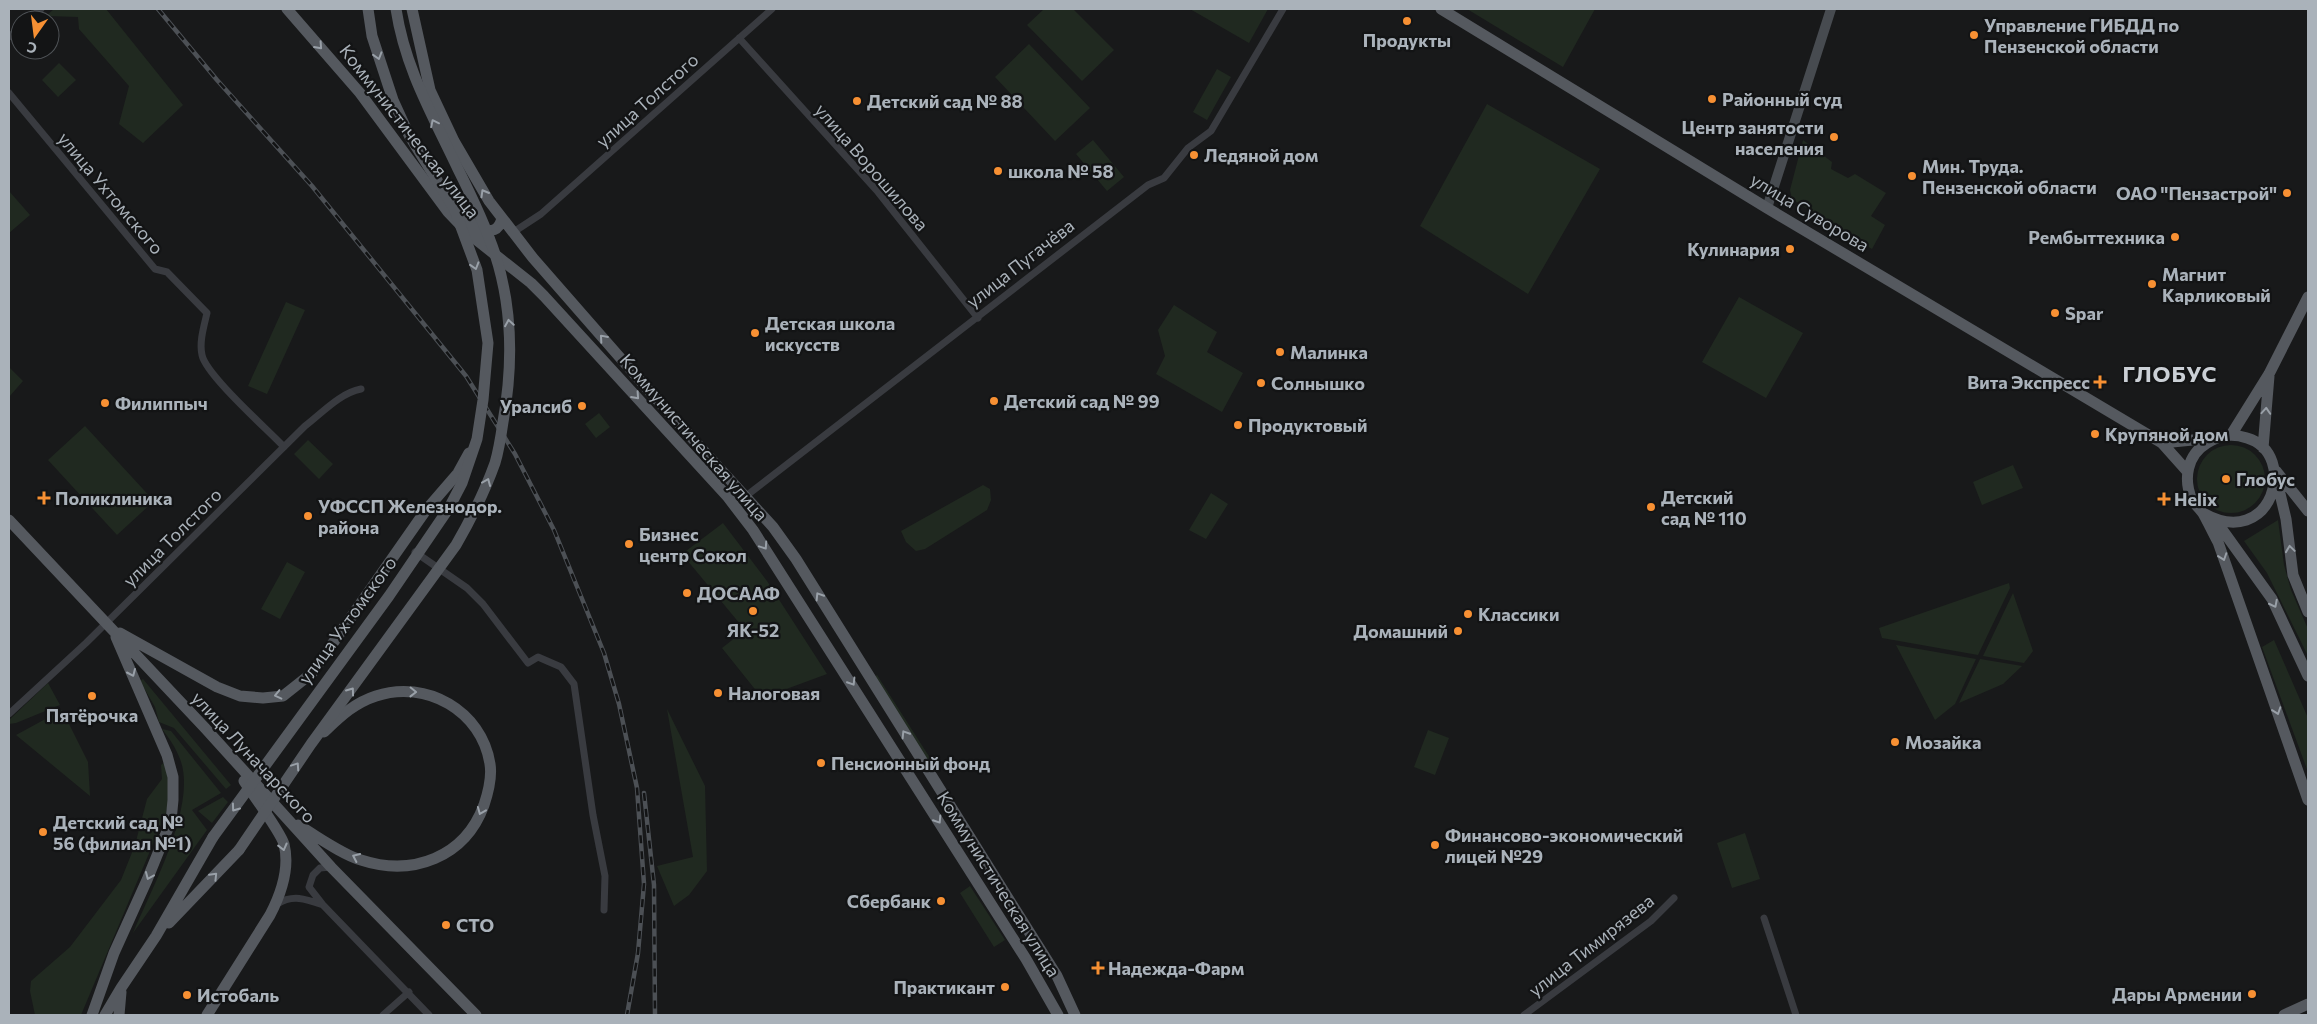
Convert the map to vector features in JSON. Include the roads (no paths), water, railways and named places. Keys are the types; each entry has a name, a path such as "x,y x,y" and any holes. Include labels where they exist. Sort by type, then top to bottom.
{"main road":[{"name":"Коммунистическая улица","path":"287,9 360,92 425,181 469,234 531,283 734,505 770,554 846,672 1026,958 1058,1015"},
{"path":"105,1015 156,936 213,837 390,596 449,508 462,483 477,439 483,400 488,343 477,270 454,208 409,134 393,100 372,36 368,9"},
{"path":"156,936 239,850 312,744 452,552 466,529 495,462 509,392 512,340 496,255 485,225 424,101 407,55 396,9"},
{"name":"Коммунистическая улица","path":"412,9 430,90 454,141 489,201 512,232 651,393 773,527 796,559 1057,976 1075,1015"},
{"name":"улица Суворова","path":"1440,9 1767,208 2162,443 2187,471"},
{"path":"1767,208 1831,9"},
{"path":"425,181 480,228 531,283"},
{"path":"480,228 490,232 494,231 498,228 502,218"},
{"path":"2231,435 2269,374 2308,296"},
{"path":"2263,448 2269,374"},
{"path":"2162,443 2231,435 2249,438 2263,448 2271,459 2275,470 2286,519 2294,575 2308,612"},
{"path":"2216,437 2200,447 2192,459 2187,471 2187,482 2193,501 2203,513 2218,542 2308,800"},
{"path":"109,626 217,687 240,696 269,698 283,696 312,673 426,510 458,473 477,439"},
{"path":"2275,470 2307,506"},
{"path":"2216,521 2237,523 2252,518 2266,507 2274,491 2275,470"},
{"name":"улица Пугачёва","path":"734,505 746,496"},
{"path":"2203,513 2216,521 2272,599 2308,676"},
{"name":"улица Луначарского","path":"9,520 222,746 331,867 476,1015"},
{"path":"92,1015 114,953 171,821 173,800 173,777 167,755 109,626"},
{"path":"289,819 360,860 403,867 447,854 466,837 480,817 488,794 490,765 476,728 461,711 445,700 420,692 376,695 350,708 312,744"},
{"path":"207,1015 276,904 286,865 283,842 222,746"},
{"path":"119,1015 121,988"},
{"path":"2284,1015 2303,1005 2308,999"}],"street":[{"name":"улица Толстого","path":"512,232 541,214 772,9"},
{"name":"улица Пугачёва","path":"746,496 1148,186 1164,178 1188,148 1211,131 1282,9"},
{"name":"улица Ворошилова","path":"739,38 878,192 978,318"},
{"name":"улица Ухтомского","path":"9,92 155,268 168,272 207,313 202,335 202,356 212,374 284,448"},
{"name":"улица Толстого","path":"9,714 109,626 305,426 352,390 362,389"},
{"name":"улица Ухтомского","path":"251,778 415,551 467,588 482,604 528,663 538,657 561,667 574,684 593,815 605,876 604,910"},
{"path":"331,867 320,868 313,875 309,887 323,905 429,1015"},
{"path":"276,904 286,898 303,898 323,905"},
{"name":"улица Тимирязева","path":"1524,1015 1651,921 1674,898"},
{"path":"1764,918 1796,1015"},
{"path":"383,1015 408,992"}],"railway":[{"path":"158,9 217,80 312,186 466,376 515,454 554,530 604,653 619,704 637,788 644,884 638,953 627,1015"},
{"path":"644,793 654,885 655,1015"}],"place":[{"name":"Продукты","path":"1407,21"},
{"name":"Управление ГИБДД по Пензенской области","path":"1974,35"},
{"name":"Районный суд","path":"1712,99"},
{"name":"Детский сад № 88","path":"857,101"},
{"name":"Центр занятости населения","path":"1834,137"},
{"name":"Ледяной дом","path":"1194,155"},
{"name":"школа № 58","path":"998,171"},
{"name":"Мин. Труда. Пензенской области","path":"1912,176"},
{"name":"ОАО \"Пензастрой\"","path":"2287,193"},
{"name":"Рембыттехника","path":"2175,237"},
{"name":"Кулинария","path":"1790,249"},
{"name":"Магнит Карликовый","path":"2152,284"},
{"name":"Spar","path":"2055,313"},
{"name":"Детская школа искусств","path":"755,333"},
{"name":"Малинка","path":"1280,352"},
{"name":"Вита Экспресс","path":"2100,382"},
{"name":"Солнышко","path":"1261,383"},
{"name":"Детский сад № 99","path":"994,401"},
{"name":"Филиппыч","path":"105,403"},
{"name":"Уралсиб","path":"582,406"},
{"name":"Продуктовый","path":"1238,425"},
{"name":"Крупяной дом","path":"2095,434"},
{"name":"Глобус","path":"2226,479"},
{"name":"Поликлиника","path":"44,498"},
{"name":"Helix","path":"2164,499"},
{"name":"Детский сад № 110","path":"1651,507"},
{"name":"УФССП Железнодор. района","path":"308,516"},
{"name":"Бизнес центр Сокол","path":"629,544"},
{"name":"ДОСААФ","path":"687,593"},
{"name":"ЯК-52","path":"753,611"},
{"name":"Классики","path":"1468,614"},
{"name":"Домашний","path":"1458,631"},
{"name":"Налоговая","path":"718,693"},
{"name":"Пятёрочка","path":"92,696"},
{"name":"Мозайка","path":"1895,742"},
{"name":"Пенсионный фонд","path":"821,763"},
{"name":"Детский сад № 56 (филиал №1)","path":"43,832"},
{"name":"Финансово-экономический лицей №29","path":"1435,845"},
{"name":"Сбербанк","path":"941,901"},
{"name":"СТО","path":"446,925"},
{"name":"Надежда-Фарм","path":"1098,968"},
{"name":"Практикант","path":"1005,987"},
{"name":"Дары Армении","path":"2252,994"},
{"name":"Истобаль","path":"187,995"}],"district":[{"name":"ГЛОБУС","path":"2170,373"}]}
